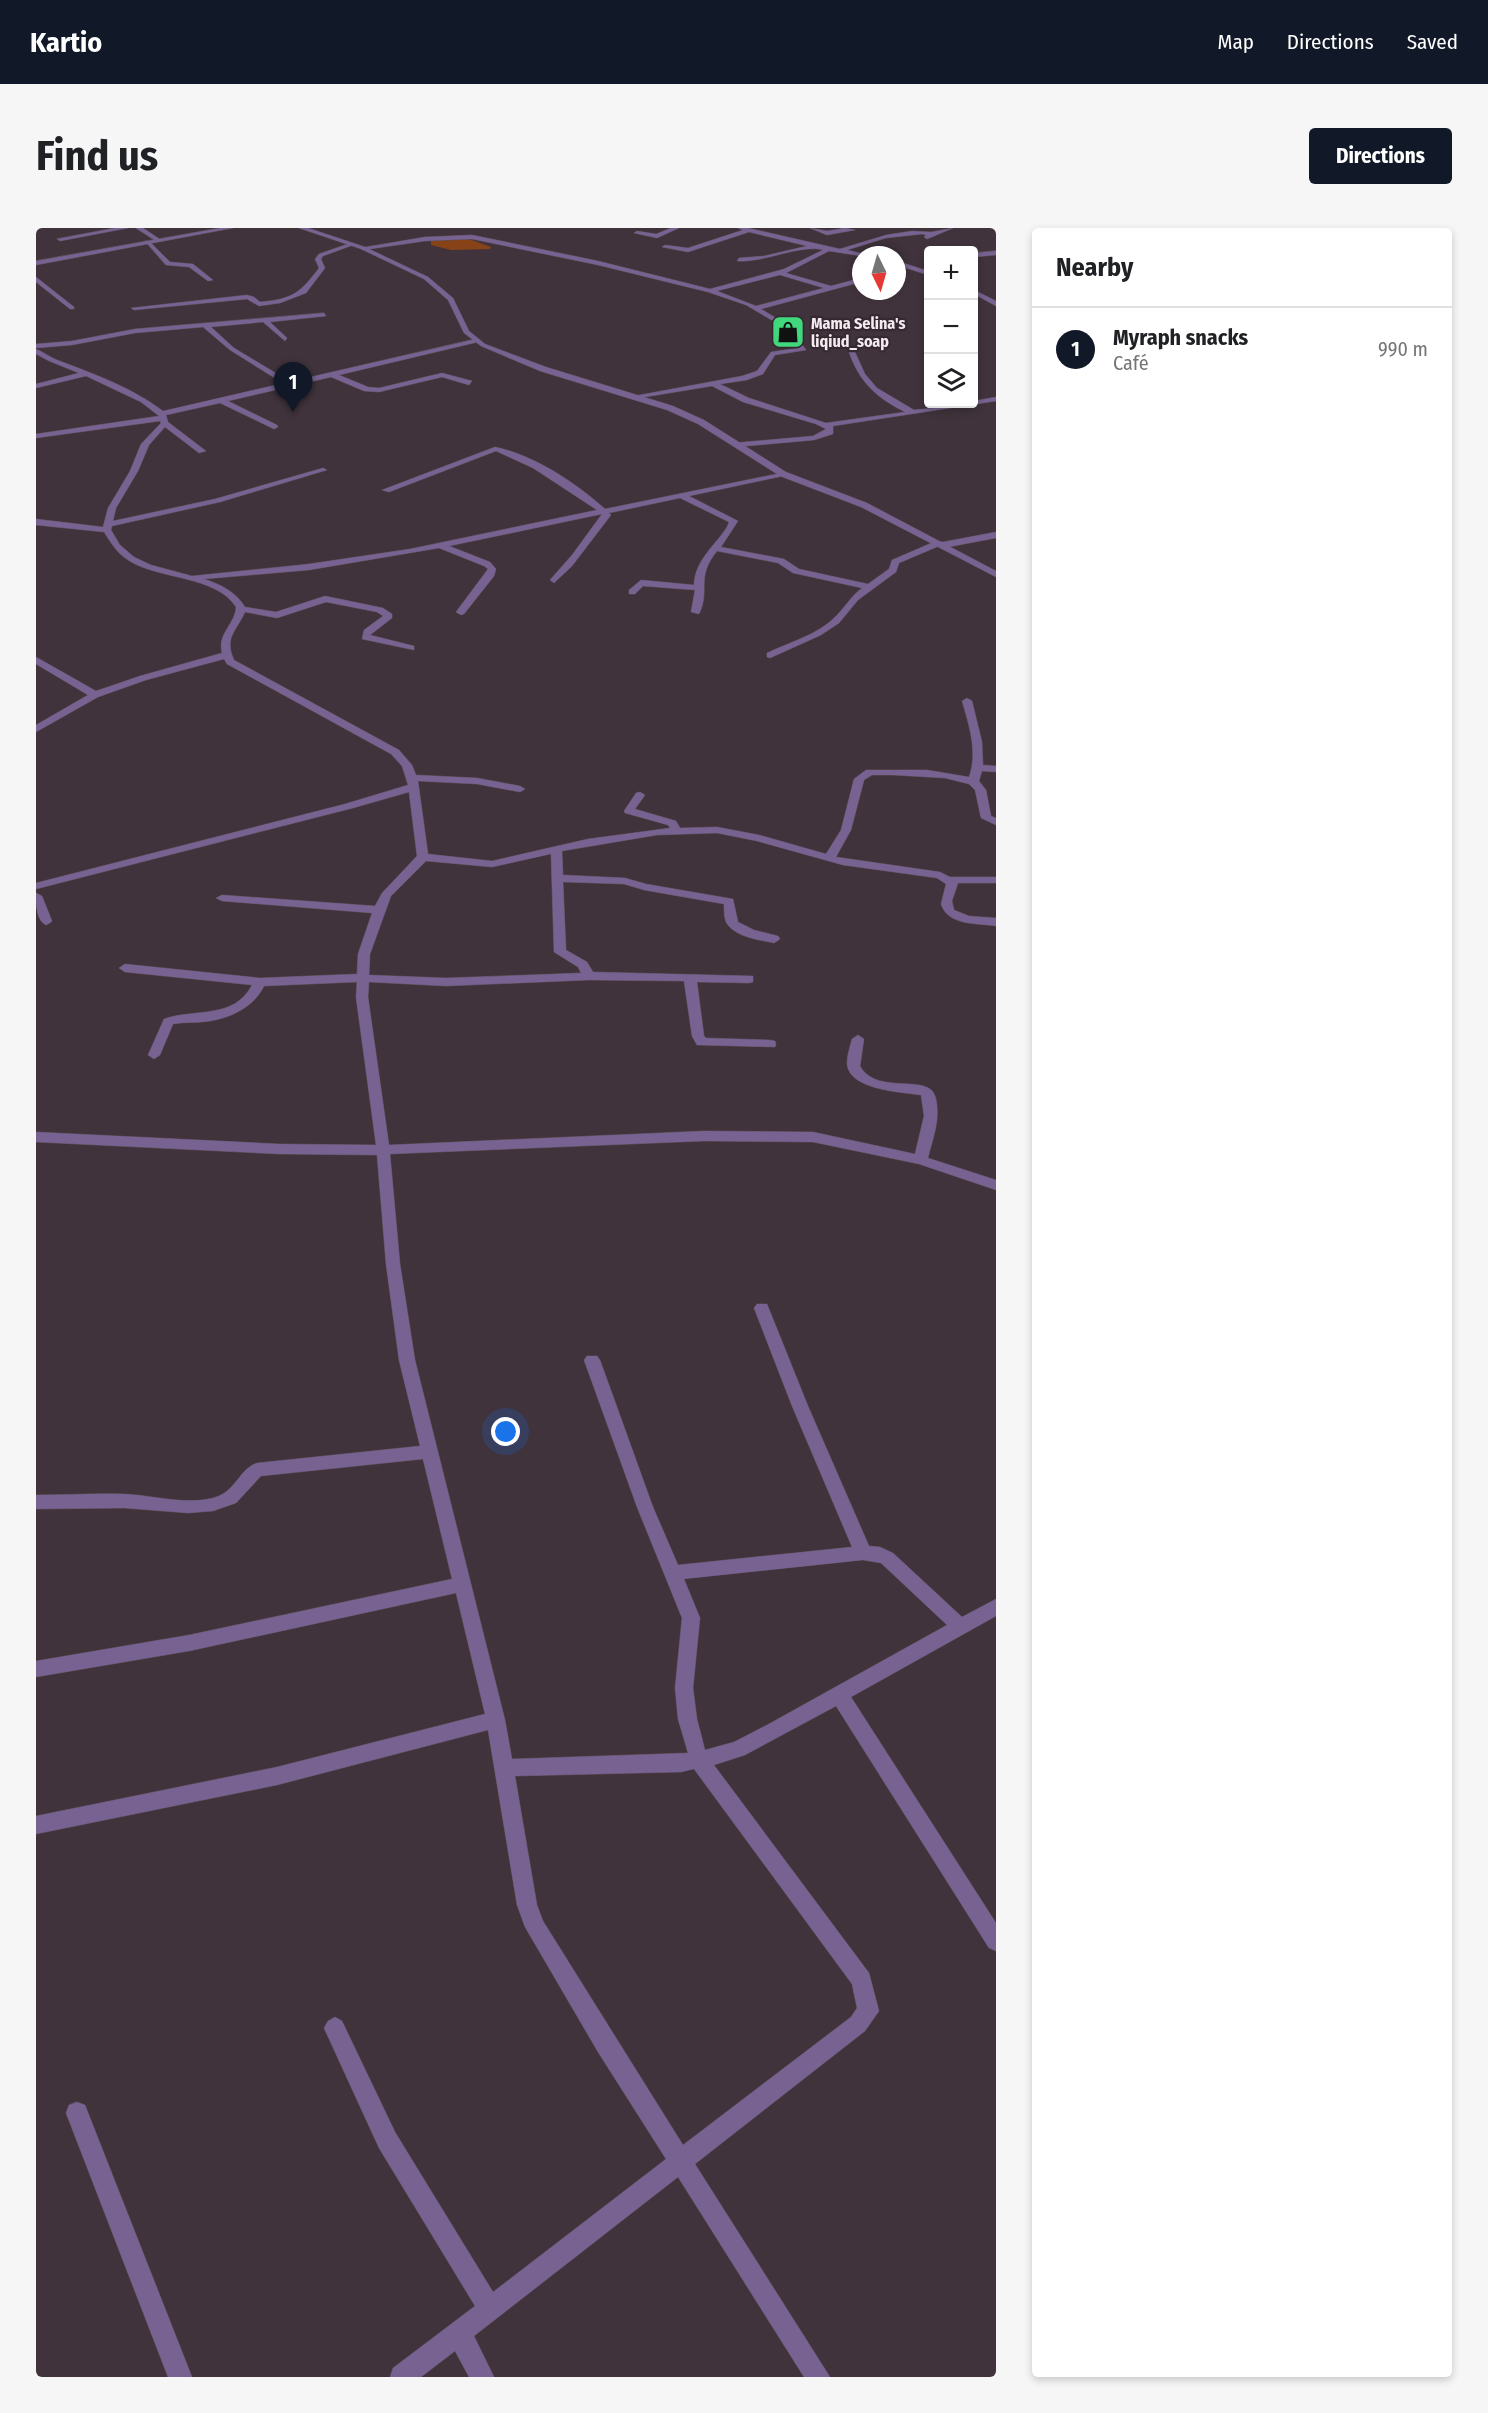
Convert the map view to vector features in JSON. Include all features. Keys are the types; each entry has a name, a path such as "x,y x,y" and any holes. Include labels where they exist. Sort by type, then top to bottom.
{"street":[{"path":"60,239 125,228"},
{"path":"139,228 158,240"},
{"path":"36,263 230,228"},
{"path":"302,228 363,248 415,272 441,289 454,303 466,332 476,340 543,369 670,408 701,422 783,474 864,505 996,574"},
{"path":"637,233 657,236 676,228"},
{"path":"741,228 828,249 852,252"},
{"path":"813,228 827,233 853,229"},
{"path":"842,250 918,231 929,235 950,228"},
{"path":"665,247 688,250 749,230"},
{"path":"876,232 891,237"},
{"path":"363,248 427,236 460,237 485,239 609,265 710,291 757,308 787,327 804,351 773,353 760,372 714,384 633,397"},
{"path":"147,242 168,264 191,265 210,280"},
{"path":"134,308 247,297 259,304 278,302 307,290 322,268 318,259 321,255 350,245"},
{"path":"739,260 764,258 816,246"},
{"path":"710,291 778,272 816,257 828,249"},
{"path":"978,255 996,253"},
{"path":"906,265 924,271"},
{"path":"912,267 924,265"},
{"path":"906,273 921,270"},
{"path":"778,272 831,288"},
{"path":"36,279 72,308"},
{"path":"757,308 852,282"},
{"path":"45,294 54,293"},
{"path":"978,294 996,304"},
{"path":"36,346 72,343 135,331 324,315"},
{"path":"266,321 285,339"},
{"path":"206,326 232,349 281,380"},
{"path":"36,436 164,418 220,400 476,340"},
{"path":"36,351 51,360 88,373 144,400 202,451"},
{"path":"852,352 863,379 894,404 914,413"},
{"path":"36,386 88,373"},
{"path":"332,375 379,390 442,375 469,383"},
{"path":"714,384 746,400 827,426 947,408"},
{"path":"978,403 996,399"},
{"path":"220,400 274,427"},
{"path":"164,418 145,444 129,479 112,508 108,527 120,552 155,569 190,578 231,595 239,603 241,609 240,616 224,640 223,647 230,662 395,752 403,758 412,782 424,849 423,857 386,895 368,937 361,978 366,1038 383,1150 393,1264 404,1342 496,1720 522,1884 535,1927 818,2377"},
{"path":"736,445 814,438 830,432 827,426"},
{"path":"36,430 45,435"},
{"path":"386,490 498,449 540,468 607,515 587,538 573,562 554,580"},
{"path":"38,523 108,527 229,498 323,470"},
{"path":"190,578 309,567 441,546 783,474"},
{"path":"680,495 734,520 731,530 703,565 698,588 701,600 696,612"},
{"path":"770,655 818,633 836,621 855,598 893,570 895,562 941,544 996,535"},
{"path":"441,546 487,564 492,569 491,574 461,612"},
{"path":"715,548 781,561 796,570 868,587"},
{"path":"632,592 641,583 698,588"},
{"path":"241,609 277,615 325,598 380,610 389,616 367,632 365,637 411,648"},
{"path":"36,729 95,695 143,678 226,655"},
{"path":"36,660 95,695"},
{"path":"967,701 975,727 979,768 973,782"},
{"path":"979,768 996,769"},
{"path":"829,859 846,830 859,779 863,775 879,771 946,776 973,782 980,788 986,818 996,822"},
{"path":"36,886 349,806 412,782 477,781 520,789"},
{"path":"640,795 629,811 672,823 676,830"},
{"path":"423,857 484,864 588,842 676,830 717,830 738,833 829,859 933,874 950,880 996,880"},
{"path":"556,850 560,952 583,965 589,976"},
{"path":"556,878 625,881 644,887 729,901 731,922 736,928 764,938 774,939"},
{"path":"950,880 952,883 947,907 951,913 961,918 996,922"},
{"path":"36,896 46,921"},
{"path":"222,898 379,910"},
{"path":"125,968 260,982 361,978 446,982 589,976 749,979"},
{"path":"690,978 698,1036 702,1042 770,1044"},
{"path":"154,1055 168,1022 205,1018 230,1011 251,998 260,982"},
{"path":"858,1038 854,1064 856,1072 862,1078 872,1083 926,1092 929,1096 930,1115 921,1160"},
{"path":"36,1137 279,1149 383,1150 630,1138 813,1137 921,1160 996,1185"},
{"path":"762,1308 800,1406 863,1553"},
{"path":"402,2377 858,2024 868,2011 862,1980 699,1760 685,1703 684,1678 693,1634 691,1618 645,1507 592,1360"},
{"path":"36,1503 125,1501 212,1506 227,1500 238,1492 247,1477 257,1470 429,1452"},
{"path":"673,1573 863,1553 880,1554 961,1627"},
{"path":"36,1669 189,1643 463,1584"},
{"path":"505,1768 681,1763 738,1749 840,1696 996,1606"},
{"path":"840,1696 996,1941"},
{"path":"36,1826 277,1776 496,1720"},
{"path":"335,2028 387,2140 490,2309"},
{"path":"77,2113 180,2377"},
{"path":"459,2333 482,2377"}],"shaded area":[{"path":"469,239 491,247 490,249 451,250 431,245 431,240"}],"place":[{"name":"Mama Selina's liqiud_soap","path":"788,332"},
{"name":"Myraph snacks","path":"293,412"}]}
